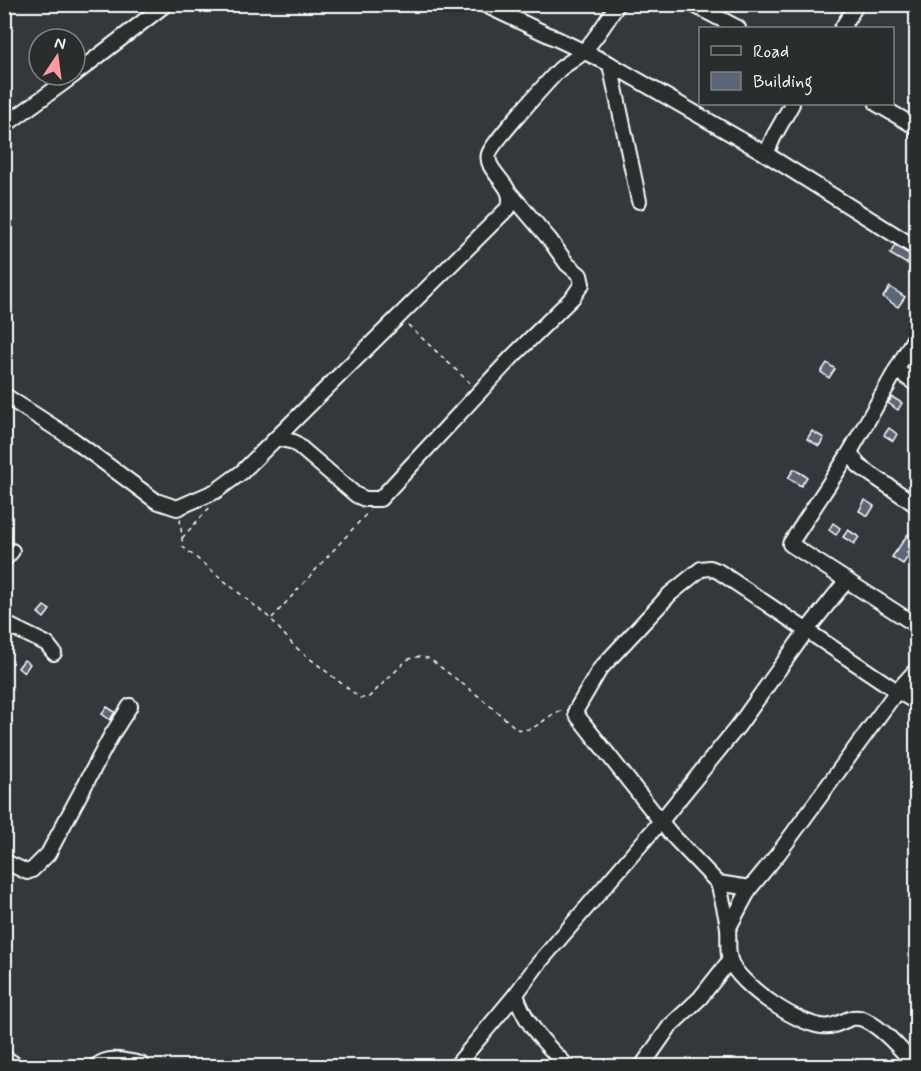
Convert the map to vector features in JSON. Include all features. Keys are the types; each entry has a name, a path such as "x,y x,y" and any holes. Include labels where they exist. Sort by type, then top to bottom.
{"street":[{"path":"87,64 166,4"},
{"path":"483,4 610,64 766,154 916,248"},
{"path":"276,438 294,442 356,495 365,499 380,499 479,392 573,297 582,284 580,275 567,264 521,203 510,193 491,166 488,160 489,153 499,137 560,69 583,52 618,4"},
{"path":"692,4 736,27"},
{"path":"843,27 857,4"},
{"path":"610,64 639,201"},
{"path":"4,126 56,87"},
{"path":"766,154 791,105"},
{"path":"878,105 916,127"},
{"path":"4,394 71,438 156,501 177,508 216,491 242,472 509,207 510,193"},
{"path":"916,335 850,452 790,544 916,625"},
{"path":"896,370 916,384"},
{"path":"850,452 868,473 916,505"},
{"path":"916,702 718,571 710,568 701,569 670,594 600,669 576,710 576,714 661,821 718,883 728,929 730,960 737,973 773,1004 818,1026 830,1026 850,1018 864,1019 916,1066"},
{"path":"456,1066 538,964 661,821 739,725 807,630 847,580"},
{"path":"4,623 46,644 54,653"},
{"path":"728,929 750,888 778,854 897,691 916,670"},
{"path":"4,861 27,872 48,854 111,736 130,706"},
{"path":"718,883 750,888"},
{"path":"642,1066 670,1026 700,998 730,960"},
{"path":"516,994 519,1006 530,1024 543,1042 567,1066"},
{"path":"4,1057 17,1066"},
{"path":"96,1066 103,1061 114,1059 141,1064"}],"path":[{"path":"399,316 479,392"},
{"path":"271,619 380,499"},
{"path":"177,508 183,547 271,619 294,646 360,698 368,698 407,660 412,657 423,657 430,659 517,729 525,731 533,729 563,710 576,714"}],"building":[{"path":"895,245 912,256 907,264 890,254"},
{"path":"890,287 905,297 898,307 883,297"},
{"path":"827,363 835,369 829,378 821,372"},
{"path":"892,397 902,403 898,410 888,403"},
{"path":"889,428 897,434 893,441 884,435"},
{"path":"812,431 824,438 819,446 807,439"},
{"path":"794,469 807,477 801,486 788,478"},
{"path":"865,500 874,506 868,516 859,511"},
{"path":"833,523 840,528 836,535 829,530"},
{"path":"848,530 859,537 854,544 843,537"},
{"path":"908,534 916,538 903,564 892,557"},
{"path":"44,606 50,610 44,618 38,613"},
{"path":"24,660 30,664 24,673 18,668"},
{"path":"107,707 115,712 110,720 102,714"}]}
